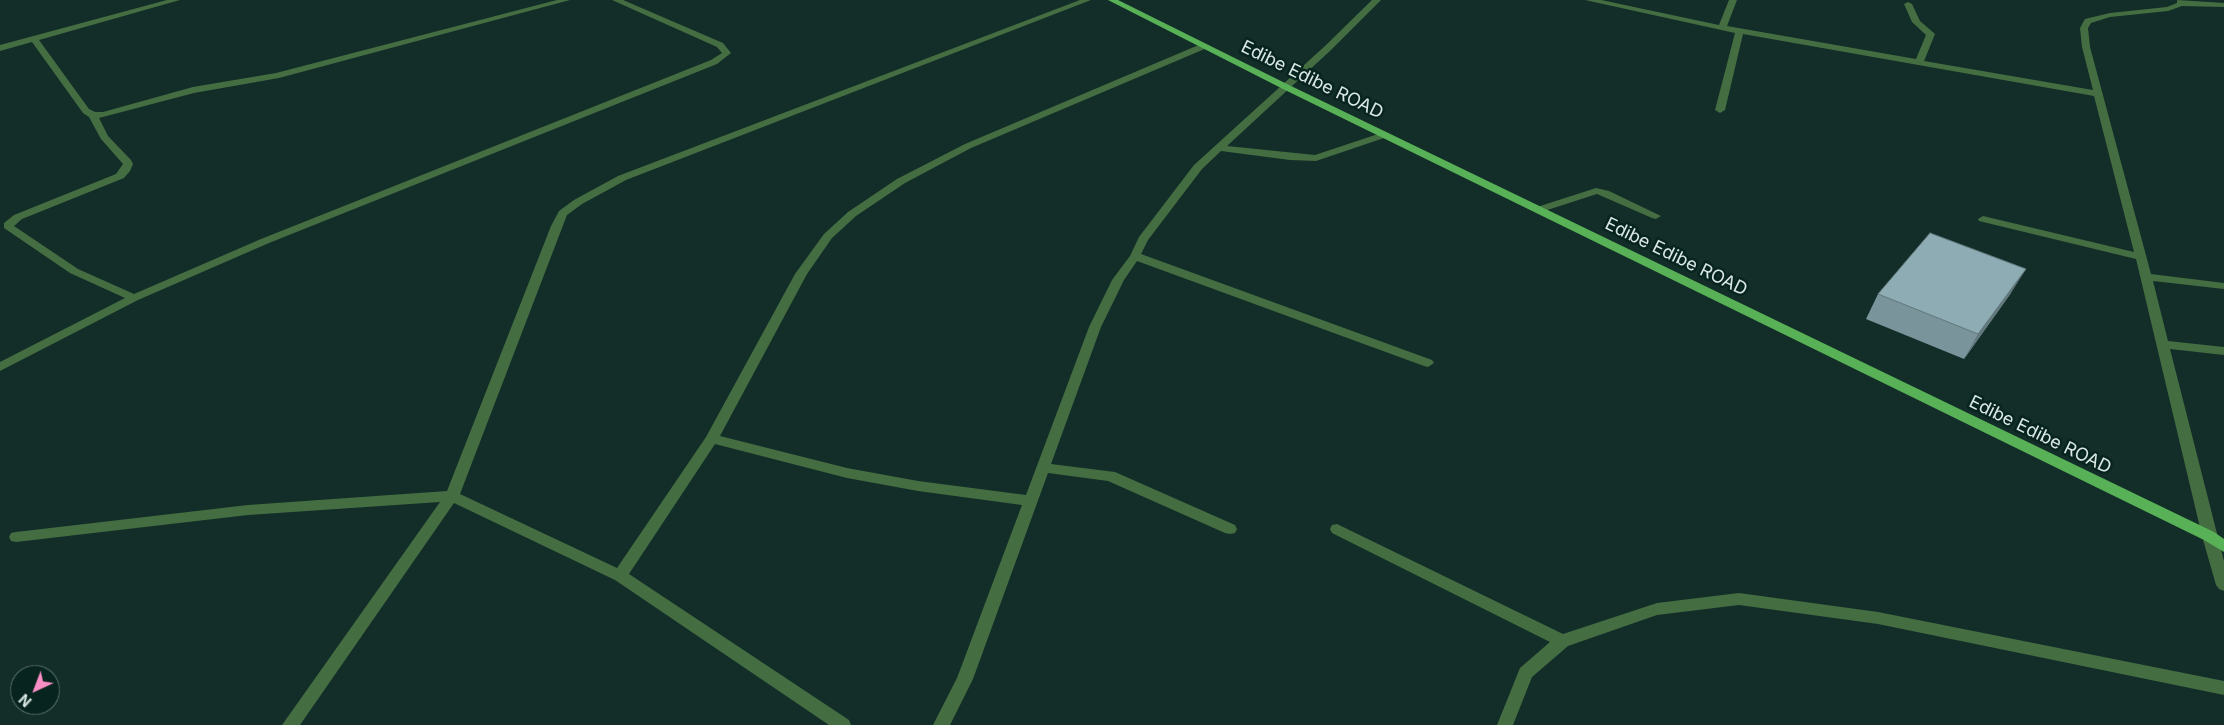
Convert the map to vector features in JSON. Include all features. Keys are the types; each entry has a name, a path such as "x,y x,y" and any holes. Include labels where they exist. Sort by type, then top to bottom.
{"main road":[{"name":"Edibe Edibe ROAD","path":"1112,0 1384,135 2208,536 2224,546"}],"street":[{"path":"0,48 176,0"},
{"path":"34,39 86,111 93,115 103,115 204,88 276,76 566,0"},
{"path":"0,367 134,298 265,241 714,62 727,53 720,45 616,0"},
{"path":"290,725 452,496 556,226 564,213 578,202 622,178 1086,0"},
{"path":"941,725 964,679 1095,328 1118,280 1135,256 1143,239 1198,167 1286,87 1377,0"},
{"path":"1590,0 1722,28 2099,94"},
{"path":"1722,28 1732,0"},
{"path":"2224,5 2181,2 2168,9 2110,15 2088,21 2084,28 2086,46 2146,277 2208,536 2224,585"},
{"path":"1908,4 1916,22 1931,34 1919,63"},
{"path":"1720,110 1740,31"},
{"path":"620,576 712,439 801,274 828,236 852,214 901,181 968,146 1204,46"},
{"path":"93,115 104,137 126,160 128,164 126,169 120,176 18,217 8,225 9,228 74,271 134,298"},
{"path":"1218,148 1290,157 1316,158 1384,135"},
{"path":"1538,210 1596,191 1605,193 1656,216"},
{"path":"1983,219 2140,257"},
{"path":"1135,256 1428,363"},
{"path":"2146,277 2224,286"},
{"path":"2162,344 2224,351"},
{"path":"712,439 846,473 918,486 1031,501"},
{"path":"1043,468 1110,476 1230,529"},
{"path":"16,537 248,510 452,496 620,576 843,725"},
{"path":"1337,529 1562,641"},
{"path":"1505,725 1526,673 1562,641 1657,609 1739,599 1878,618 2224,688"}],"building":[{"path":"1930,233 2026,269 1978,334 1878,294"}]}
